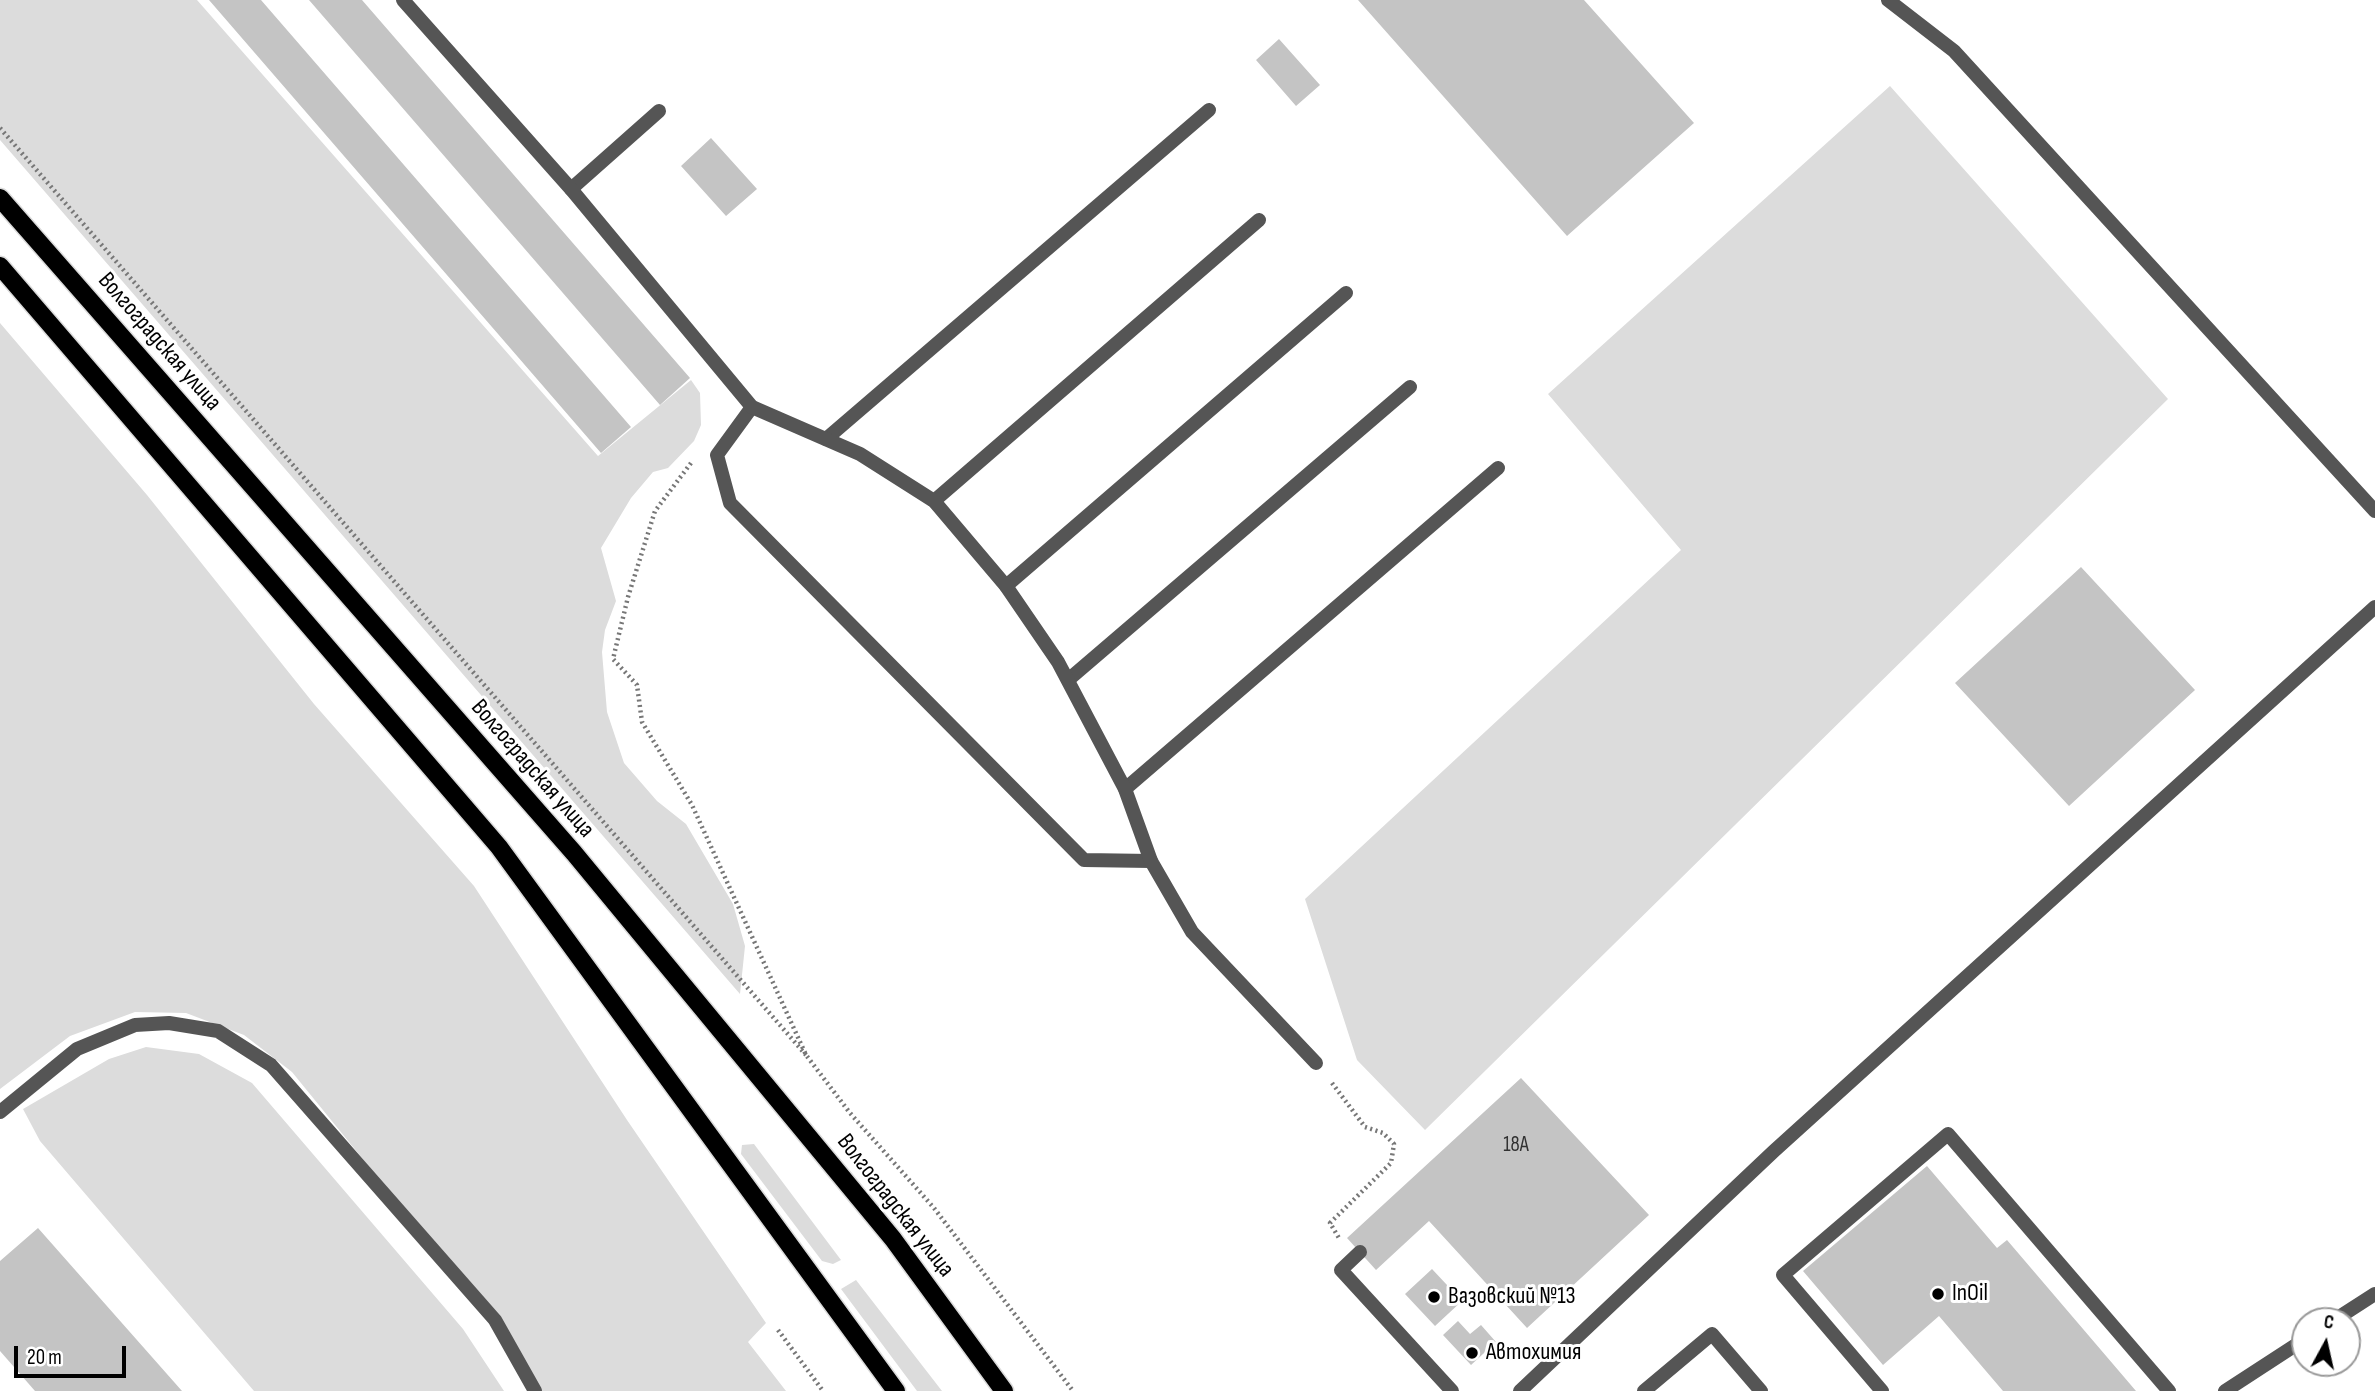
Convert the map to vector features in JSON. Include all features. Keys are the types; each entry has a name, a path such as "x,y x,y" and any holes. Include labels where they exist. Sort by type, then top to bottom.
{"main road":[{"name":"Волгоградская улица","path":"0,198 574,853 893,1239 1004,1391"},
{"path":"0,266 499,847 896,1391"}],"street":[{"path":"403,0 571,189 751,407 860,454 934,500 1006,586 1068,680 1125,789 1151,861 1192,932 1316,1063"},
{"path":"1888,0 1954,51 2375,511"},
{"path":"827,439 1209,110"},
{"path":"571,189 659,111"},
{"path":"934,500 1259,220"},
{"path":"1006,586 1346,293"},
{"path":"1068,680 1410,387"},
{"path":"751,407 717,456 730,503 1084,860 1151,861"},
{"path":"1125,789 1498,468"},
{"path":"1520,1391 1774,1151 2375,607"},
{"path":"0,1112 77,1049 135,1025 169,1023 218,1031 271,1065 495,1320 535,1391"},
{"path":"1882,1391 1783,1275 1948,1134 2169,1391"},
{"path":"1356,1256 1340,1270 1452,1391"},
{"path":"2355,1307 2375,1294"},
{"path":"1644,1391 1712,1334 1761,1391"},
{"path":"2225,1391 2291,1348"}],"path":[{"path":"0,128 806,1055 850,1113 934,1208 1073,1391"},
{"path":"694,460 655,511 628,597 613,659 636,685 642,722 692,805 806,1055"},
{"path":"1316,1063 1365,1127 1383,1133 1394,1144 1391,1163 1331,1223 1356,1256"},
{"path":"778,1330 823,1391"}],"shaded area":[{"path":"0,0 197,0 598,456 691,380 700,393 701,425 694,441 668,468 653,472 631,498 601,548 616,601 605,630 602,652 607,712 624,763 657,801 686,824 733,904 745,946 740,994 0,140"},
{"path":"1890,86 2168,399 1425,1130 1357,1060 1305,899 1681,550 1548,394"},
{"path":"0,323 147,495 314,704 474,886 627,1120 766,1323 748,1342 786,1391 539,1391 500,1317 388,1190 292,1072 244,1035 186,1013 135,1012 70,1036 0,1089"},
{"path":"146,1047 199,1054 252,1083 463,1329 504,1391 254,1391 40,1141 23,1109 109,1059"},
{"path":"754,1144 841,1260 833,1264 822,1261 741,1154 742,1145"},
{"path":"856,1280 942,1391 917,1391 841,1289"}],"building":[{"path":"209,0 261,0 631,427 601,453"},
{"path":"309,0 362,0 690,378 660,405"},
{"path":"1358,0 1584,0 1694,123 1567,236"},
{"path":"1279,39 1320,85 1296,106 1256,60"},
{"path":"711,138 757,189 726,216 681,166"},
{"path":"2081,567 2195,690 2069,806 1955,683"},
{"path":"1521,1078 1649,1215 1527,1328 1429,1221 1376,1270 1347,1238"},
{"name":"InOil","path":"1927,1166 1997,1248 2007,1240 2136,1391 2003,1391 1939,1316 1883,1365 1803,1271"},
{"path":"38,1228 182,1391 35,1391 0,1351 0,1261"},
{"name":"Вазовский №13","path":"1432,1269 1462,1301 1435,1326 1405,1294"},
{"name":"Автохимия","path":"1458,1321 1470,1334 1481,1325 1496,1342 1471,1365 1443,1335"}],"place":[{"name":"InOil","path":"1938,1294"},
{"name":"Вазовский №13","path":"1434,1297"},
{"name":"Автохимия","path":"1472,1353"}]}
